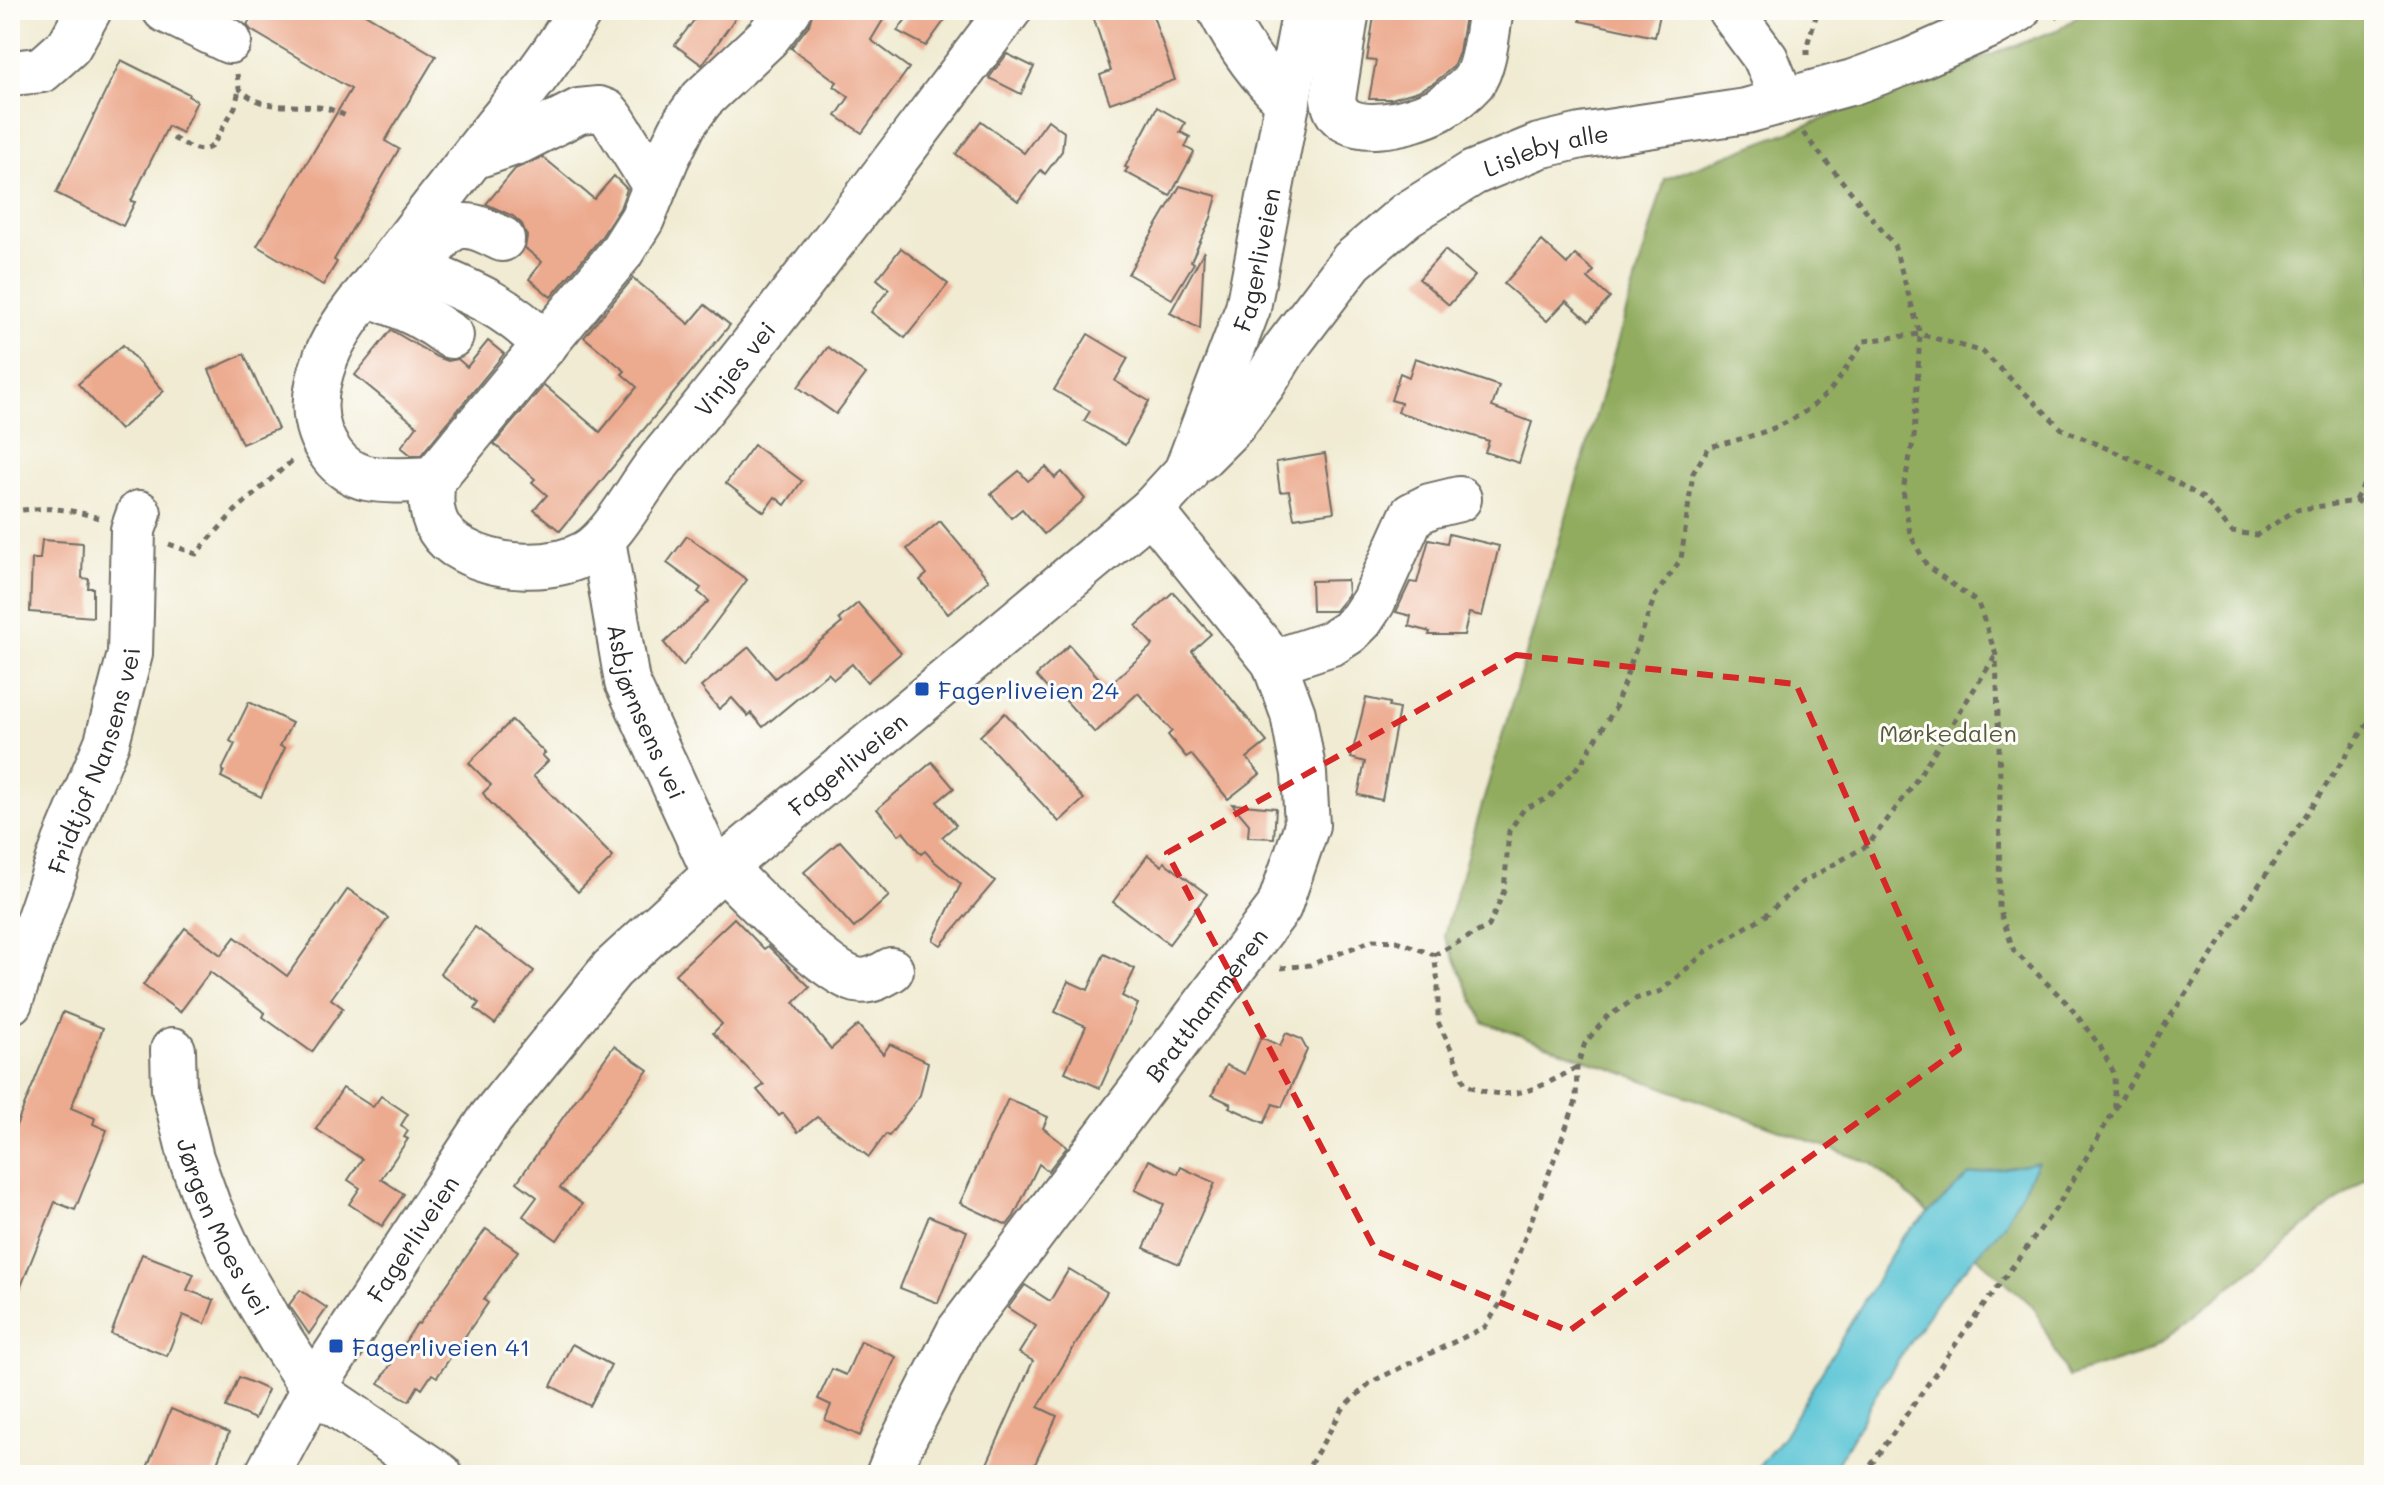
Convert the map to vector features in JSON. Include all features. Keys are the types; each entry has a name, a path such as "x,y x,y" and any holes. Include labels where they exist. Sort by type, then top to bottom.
{"street":[{"path":"10,73 42,70 69,46 89,10"},
{"path":"165,10 229,41"},
{"path":"398,291 473,157 537,75 580,10"},
{"path":"502,239 467,226 452,228 398,291 340,330 327,355 315,401 318,433 335,459 348,470 364,478 394,481 433,479 620,254 642,219 685,122 702,99 767,38 789,10"},
{"name":"Vinjes vei","path":"433,479 432,506 436,526 444,538 476,557 520,565 567,561 603,540 646,477 721,386 1009,10"},
{"path":"1220,10 1250,61 1288,102"},
{"name":"Fagerliveien","path":"267,1475 313,1389 491,1118 612,969 719,870 1151,510 1186,472 1248,308 1305,10"},
{"path":"1347,10 1333,99 1336,113 1342,119 1360,126 1418,118 1458,96 1474,80 1480,67 1491,10"},
{"path":"1730,10 1766,59 1787,100"},
{"name":"Lisleby alle","path":"1186,472 1233,425 1285,349 1352,261 1406,215 1446,189 1494,163 1539,146 1581,136 1746,111 1853,82 1910,61 2018,10"},
{"path":"473,157 520,141 579,111 599,109 612,118 655,186"},
{"path":"398,291 451,336"},
{"path":"398,291 482,297 524,323 545,345"},
{"path":"1274,662 1332,643 1349,632 1373,602 1412,515 1430,506 1459,499"},
{"name":"Bratthammeren","path":"888,1475 959,1331 1279,907 1307,825 1304,774 1293,714 1274,662 1151,510"},
{"name":"Fridtjof Nansens vei","path":"10,1002 65,842 107,742 130,654 136,521"},
{"name":"Asbjørnsens vei","path":"603,540 627,682 719,870"},
{"path":"719,870 845,976 859,981 867,980 891,970"},
{"name":"Jørgen Moes vei","path":"173,1050 174,1089 180,1118 208,1205 238,1268 313,1389"},
{"path":"313,1389 440,1475"}],"path":[{"path":"173,138 199,151 208,150 235,107 239,88 229,41"},
{"path":"239,88 246,96 265,104 319,107 348,117"},
{"path":"1787,100 1794,121 1894,245 1920,334 1914,437 1903,490 1910,534 1927,566 1978,603 1996,655 2000,778 1999,909 2014,951 2068,1004 2100,1046 2114,1073 2115,1109"},
{"path":"1237,963 1276,969 1310,965 1373,940 1397,941 1434,955 1489,926 1504,891 1509,831 1524,809 1550,797 1582,762 1615,708 1655,596 1681,559 1693,473 1709,447 1751,437 1797,419 1832,387 1864,341 1920,334 1983,352 2062,429 2150,467 2203,498 2232,532 2257,535 2296,510 2355,501 2374,506"},
{"path":"10,512 58,508 136,521 196,554 235,511 300,453 304,438 318,433"},
{"path":"2355,501 2374,467"},
{"path":"1304,1475 1344,1407 1371,1382 1485,1327 1500,1304 1576,1101 1577,1067 1585,1043 1607,1017 1635,999 1661,991 1707,951 1766,915 1801,883 1868,845 1909,791 1996,655"},
{"path":"1864,1475 2057,1207 2166,1023 2374,714"},
{"path":"1434,955 1438,1022 1465,1084 1482,1092 1512,1094 1540,1088 1577,1067"}],"highlighted area":[{"path":"1516,655 1796,684 1959,1049 1569,1331 1376,1251 1167,853"}],"green space":[{"name":"Mørkedalen","path":"2088,10 2374,10 2374,1172 2150,1351 2068,1377 2034,1307 1873,1164 1483,1022 1444,935 1665,179 2059,29"}],"water":[{"path":"2038,1162 2003,1226 1939,1298 1875,1396 1831,1475 1752,1475 1784,1435 1900,1240 1969,1175"}],"building":[{"path":"256,10 358,10 436,56 385,141 399,149 334,260 337,262 323,285 257,246 351,89 251,30 247,25"},
{"path":"702,10 741,10 702,65 675,45"},
{"path":"813,10 869,10 883,20 871,40 909,68 862,133 836,116 849,97 834,86 837,82 791,48 809,25"},
{"path":"913,10 952,10 926,46 897,31"},
{"path":"1091,10 1151,10 1175,80 1110,103 1100,75 1111,71"},
{"path":"1375,10 1466,10 1459,52 1453,67 1434,83 1418,91 1391,99 1369,99 1376,61 1367,60"},
{"path":"1581,10 1661,10 1655,37 1580,21"},
{"path":"1007,54 1034,67 1021,94 989,78"},
{"path":"121,60 197,101 182,133 168,126 131,201 135,202 123,226 56,193"},
{"path":"1157,107 1185,123 1180,132 1190,137 1185,147 1194,152 1170,196 1125,172"},
{"path":"1048,120 1064,132 1062,151 1045,174 1041,170 1018,201 956,154 981,121 1024,153"},
{"path":"543,157 594,199 614,176 627,189 620,208 600,239 551,297 529,279 542,262 525,248 527,236 522,224 513,216 486,204 515,169"},
{"path":"1180,186 1217,196 1211,218 1191,261 1194,263 1172,299 1128,274"},
{"path":"1542,241 1567,264 1575,255 1594,271 1588,278 1610,298 1589,321 1566,301 1547,321 1504,284"},
{"path":"901,248 948,284 905,338 871,312 889,289 877,279"},
{"path":"1445,250 1475,276 1449,305 1419,279"},
{"path":"1204,251 1200,329 1170,313"},
{"path":"633,278 689,324 705,305 730,325 560,531 534,510 547,495 532,482 535,479 494,444 544,385 600,432 637,387 622,374 625,371 584,337"},
{"path":"391,330 437,357 448,361 458,359 467,367 488,341 504,354 421,455 411,455 401,447 417,426 355,375"},
{"path":"1088,334 1128,358 1115,381 1149,401 1125,445 1084,421 1090,411 1054,390"},
{"path":"123,345 164,391 120,430 78,384"},
{"path":"828,347 866,374 836,414 798,387"},
{"path":"244,354 278,429 242,444 209,370"},
{"path":"1415,358 1499,386 1492,407 1532,422 1519,463 1485,452 1489,441 1398,412 1401,403 1391,400 1400,373 1409,377"},
{"path":"754,445 802,481 785,505 775,497 764,512 726,483"},
{"path":"1325,454 1334,512 1294,518 1289,491 1280,492 1276,462"},
{"path":"1046,467 1055,478 1062,472 1085,499 1044,534 1022,509 1011,518 991,494 1019,471 1028,481"},
{"path":"940,521 989,580 948,614 920,580 927,574 907,549"},
{"path":"1449,534 1499,546 1482,616 1469,613 1464,635 1429,635 1430,632 1409,626 1411,616 1396,612 1410,582 1417,583 1429,539 1447,543"},
{"path":"687,536 747,580 683,666 664,643 709,601 698,592 701,588 667,563"},
{"path":"42,540 83,543 82,578 89,579 88,588 93,588 93,617 30,612 32,559 40,559"},
{"path":"1347,580 1348,595 1335,611 1312,611 1311,581"},
{"path":"1173,592 1211,634 1192,651 1267,742 1247,758 1260,774 1228,799 1191,754 1186,757 1168,735 1172,731 1138,693 1095,733 1057,691 1053,695 1036,676 1069,645 1107,687 1153,645 1136,626"},
{"path":"858,603 901,653 867,682 852,664 834,679 828,673 763,727 732,698 719,709 701,687 749,647 775,678 842,623 839,619"},
{"path":"1366,698 1390,703 1389,707 1399,709 1382,800 1358,795 1365,762 1351,758"},
{"path":"249,702 292,723 280,746 285,748 261,797 221,777 235,744 230,741"},
{"path":"1005,713 1084,799 1059,822 980,736"},
{"path":"512,720 545,753 542,755 548,761 533,776 613,857 578,892 488,800 483,793 491,785 469,763"},
{"path":"932,762 954,788 937,802 956,825 942,837 995,881 941,945 933,940 961,884 925,851 921,854 903,832 899,835 877,809"},
{"path":"1232,804 1276,808 1274,838 1248,837 1249,824"},
{"path":"840,841 889,896 854,928 804,872"},
{"path":"1148,855 1162,866 1164,862 1207,894 1169,944 1113,902"},
{"path":"348,889 388,918 331,999 343,1008 312,1052 263,1017 265,1013 210,972 180,1012 143,985 185,928 221,955 235,937 287,976"},
{"path":"734,918 764,949 768,946 810,987 794,1003 831,1049 858,1025 883,1054 890,1044 928,1062 920,1095 869,1157 817,1117 798,1132 783,1113 779,1116 757,1090 764,1085 713,1033 722,1024 675,974"},
{"path":"475,927 534,971 495,1024 475,1009 479,1003 440,973"},
{"path":"1104,954 1135,969 1122,996 1138,1004 1100,1088 1065,1072 1086,1026 1055,1012 1068,981 1088,990"},
{"path":"63,1012 103,1028 71,1108 95,1118 93,1124 107,1130 75,1210 55,1202 11,1311 10,1140"},
{"path":"1286,1033 1301,1039 1307,1050 1282,1107 1273,1104 1264,1123 1229,1107 1231,1104 1212,1095 1226,1065 1245,1074 1261,1037 1280,1046"},
{"path":"614,1046 648,1070 560,1188 582,1204 557,1240 523,1216 537,1197 517,1182"},
{"path":"343,1088 373,1107 381,1096 408,1114 401,1125 408,1131 404,1137 408,1139 381,1179 404,1194 382,1226 349,1204 360,1188 348,1180 362,1159 316,1129"},
{"path":"1008,1099 1048,1117 1043,1128 1067,1147 1048,1171 1039,1164 1007,1225 960,1203"},
{"path":"1149,1160 1178,1174 1181,1167 1215,1183 1179,1264 1144,1248 1164,1204 1135,1190"},
{"path":"929,1216 967,1231 938,1303 900,1288"},
{"path":"486,1229 518,1251 484,1300 488,1303 437,1377 432,1374 422,1389 418,1386 409,1401 379,1383 417,1323"},
{"path":"142,1254 194,1274 187,1290 214,1300 205,1324 183,1315 167,1356 111,1334"},
{"path":"1069,1269 1107,1292 1038,1407 1057,1416 1030,1475 982,1475 1033,1361 1019,1353 1036,1326 1008,1308 1025,1285 1050,1301"},
{"path":"300,1290 327,1308 309,1334 289,1305"},
{"path":"861,1341 896,1357 860,1436 825,1420 831,1405 818,1399 832,1369 846,1375"},
{"path":"572,1344 611,1365 590,1406 551,1386"},
{"path":"239,1377 268,1390 255,1419 226,1407"},
{"path":"171,1409 229,1433 212,1475 144,1475"}],"place":[{"name":"Fagerliveien 24","path":"922,689"},
{"name":"Fagerliveien 41","path":"336,1346"}]}
